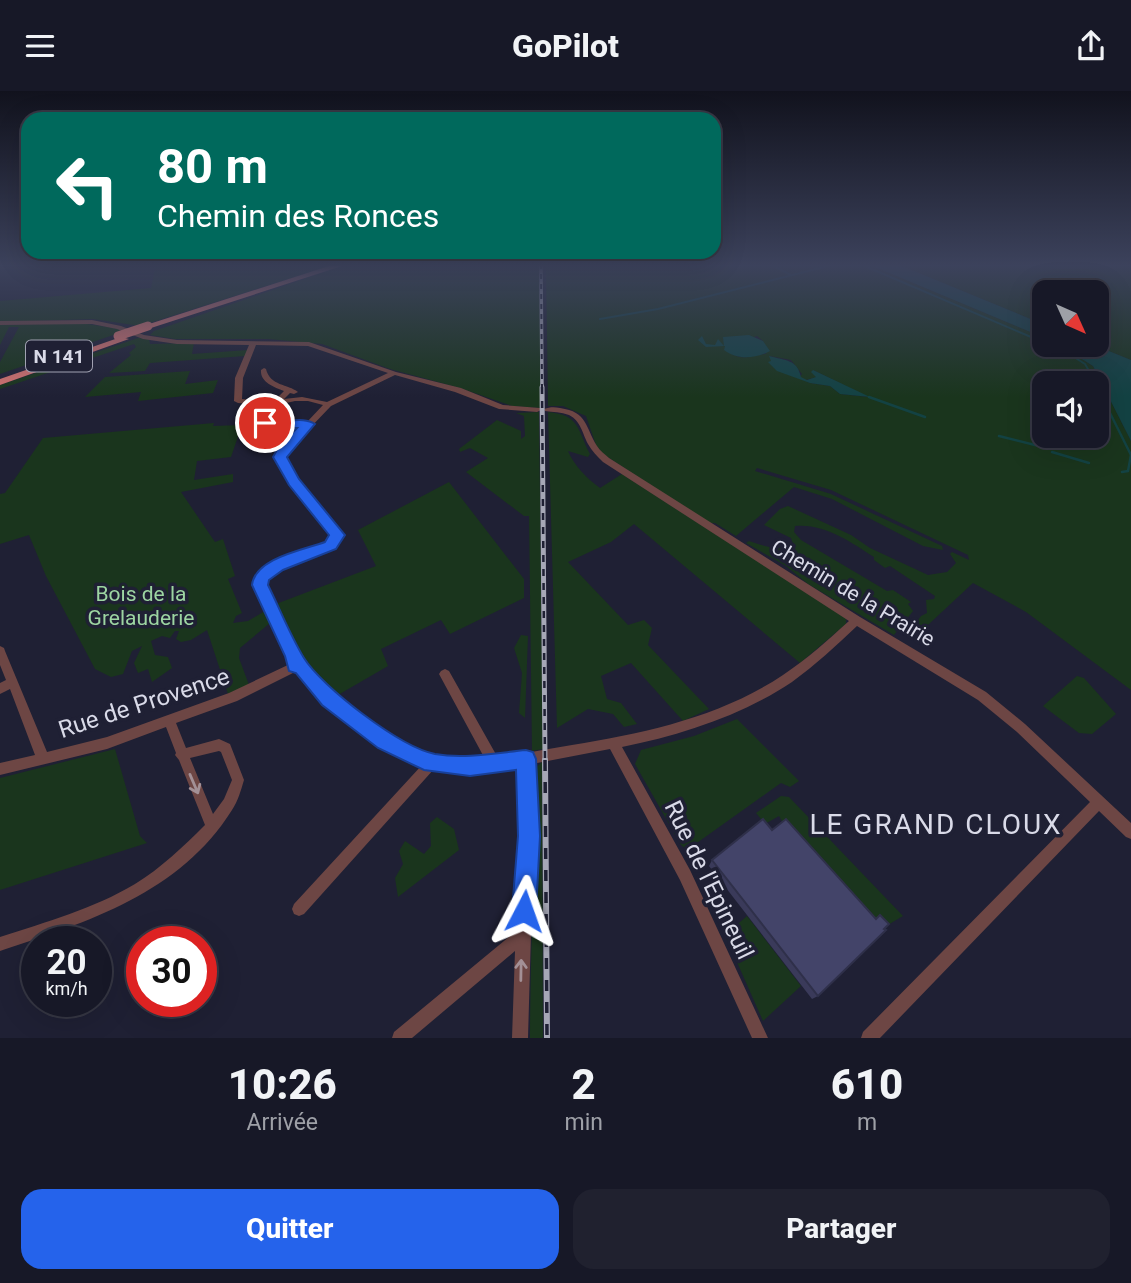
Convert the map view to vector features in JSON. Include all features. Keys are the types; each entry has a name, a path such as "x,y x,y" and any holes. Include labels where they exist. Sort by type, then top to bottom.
{"highway":[{"name":"N 141","path":"0,383 208,308"},
{"name":"N 141","path":"0,377 121,338"}],"street":[{"path":"0,323 92,322 119,327 143,337 177,342 254,342 321,346 394,373 458,390 508,408 537,410"},
{"path":"254,342 239,378 238,401 275,404 292,398 311,399"},
{"path":"264,370 264,375 274,385 328,404"},
{"path":"394,373 328,404 283,450 280,457 294,482 337,535 330,545 320,551 270,569 260,585 294,656 296,666 302,667 328,699 386,741 432,763 470,766 614,744 671,731 723,714 774,689 835,642 856,620"},
{"path":"290,389 275,404 268,415 267,425 309,424"},
{"name":"Chemin de la Prairie","path":"548,409 575,414 584,424 592,448 598,454 856,620 982,696 1021,728 1131,832"},
{"path":"0,651 43,758"},
{"name":"Rue de Provence","path":"0,769 107,743 233,697 296,666"},
{"path":"445,674 494,763"},
{"path":"0,689 12,682"},
{"path":"169,721 212,827"},
{"path":"0,945 110,907 153,883 187,856 229,803 238,780 226,748 219,744 181,755"},
{"name":"Rue de l'Epineuil","path":"614,744 685,875 760,1038"},
{"path":"520,1038 522,936 529,836 526,759"},
{"path":"299,909 432,763"},
{"path":"869,1038 1099,802"},
{"path":"400,1038 522,936"}],"green space":[{"path":"0,308 196,308 140,326 93,319 0,322"},
{"path":"220,308 540,308 541,408 512,406 460,388 390,369 322,344 268,339 175,339 150,335 154,331"},
{"path":"547,308 974,308 1032,333 1032,357 1079,357 1093,366 1096,371 1032,371 1032,448 1109,448 1109,398 1131,441 1131,690 1026,612 973,583 915,637 909,631 921,616 927,613 926,600 934,599 935,596 890,566 885,568 874,560 874,557 837,535 816,527 795,526 794,532 801,540 887,591 893,590 911,602 908,604 913,611 894,635 746,543 749,541 777,548 793,544 791,538 764,525 780,509 788,506 928,575 947,572 956,563 950,554 952,552 969,560 968,555 831,490 757,468 755,471 831,494 942,546 943,550 923,546 832,499 794,487 736,536 715,523 709,523 603,454 596,445 586,416 563,406 548,406","holes":["757,336 763,341 766,354 752,355 727,350 749,357 742,357 733,355 725,349 725,346","770,356 791,360 802,374 800,377 806,380 817,377 813,370 868,397 840,394 830,386 810,383 775,368"]},
{"path":"1004,308 1032,308 1032,320"},
{"path":"1110,308 1131,308 1131,360 1110,351"},
{"path":"80,323 121,329 119,333 0,374 0,362 19,327 9,327 0,345 0,325"},
{"path":"141,337 149,339 150,344 194,343 192,354 248,350 245,356 150,363 145,371 109,373 131,355 129,353 136,347 134,344 0,389 0,385"},
{"path":"190,371 185,384 218,380 213,393 138,401 141,392 85,397 105,377"},
{"path":"539,412 543,749 532,751 529,516 524,516 466,472 488,458 470,448 460,452 459,449 497,420 521,431 521,439 525,436 524,416 516,413"},
{"path":"548,412 566,416 576,425 590,454 588,457 568,451 581,471 600,488 622,474 846,618 846,624 800,663 634,524 611,542 568,562 628,625 644,620 652,628 648,645 709,709 683,721 631,663 601,676 607,699 621,703 637,724 624,727 613,714 588,709 557,728"},
{"name":"Bois de la Grelauderie","path":"214,423 213,426 242,425 231,457 197,461 194,480 233,474 233,482 181,492 215,542 223,539 235,576 228,579 242,613 236,616 233,623 248,621 265,611 270,623 240,648 239,658 249,685 228,694 207,630 191,640 181,642 176,639 179,631 175,631 170,638 162,636 151,641 155,655 168,657 172,668 152,682 148,669 138,673 134,663 142,646 132,651 123,674 111,677 95,669 46,576 29,535 0,544 0,494 5,493 43,438"},
{"path":"449,482 524,579 524,598 450,634 441,620 381,649 388,666 338,695 317,678 294,642 276,604 376,566 358,530"},
{"path":"521,635 528,636 525,718 519,713 522,673 514,648"},
{"path":"1077,676 1084,678 1116,714 1092,734 1079,733 1043,706"},
{"path":"737,719 799,781 790,787 781,783 687,850 681,845 635,764 641,750 694,736"},
{"path":"115,749 140,836 147,843 0,890 0,778"},
{"path":"542,762 543,1038 530,1038 532,771"},
{"path":"781,796 789,797 903,916 881,929 784,825 779,816 765,824 756,813"},
{"path":"437,817 454,829 459,850 398,897 395,878 403,864 399,851 405,841 424,854 431,846 430,823"},
{"path":"747,916 801,986 763,1021 725,935"}],"shaded area":[{"path":"974,308 1004,308 1032,320 1032,333"},
{"path":"749,335 763,341 770,351 753,357 741,357 724,350 725,346 706,347 698,340 702,336 706,344 715,345 718,339 724,346 723,337"},
{"path":"1110,351 1131,360 1131,441 1109,398 1109,371 1096,371 1093,366 1079,357 1110,357"},
{"path":"769,356 794,364 801,377 807,380 816,377 811,372 813,370 870,397 840,394 830,386 810,383 777,371 768,362 771,361"}],"building":[{"path":"763,819 772,830 786,819 876,919 880,915 889,924 818,996 712,860"}],"waterway":[{"path":"600,319 661,308"},
{"path":"963,308 1032,337"},
{"path":"1074,357 1085,364 1089,371"},
{"path":"1080,357 1085,359"},
{"path":"869,397 925,417"},
{"path":"1109,411 1131,455 1128,471 1122,472"},
{"path":"999,436 1032,444"},
{"path":"1052,452 1089,463"}],"railway":[{"path":"541,308 542,389"},
{"path":"542,387 545,762"},
{"path":"545,760 547,1038"}],"district":[{"name":"LE GRAND CLOUX","path":"936,824"}],"route":[{"path":"265,423 269,426 309,424 283,450 281,461 294,482 334,527 337,535 330,545 320,551 270,569 261,580 260,585 294,656 296,666 302,667 328,699 386,741 432,763 470,766 526,759 529,836 524,911"}]}
